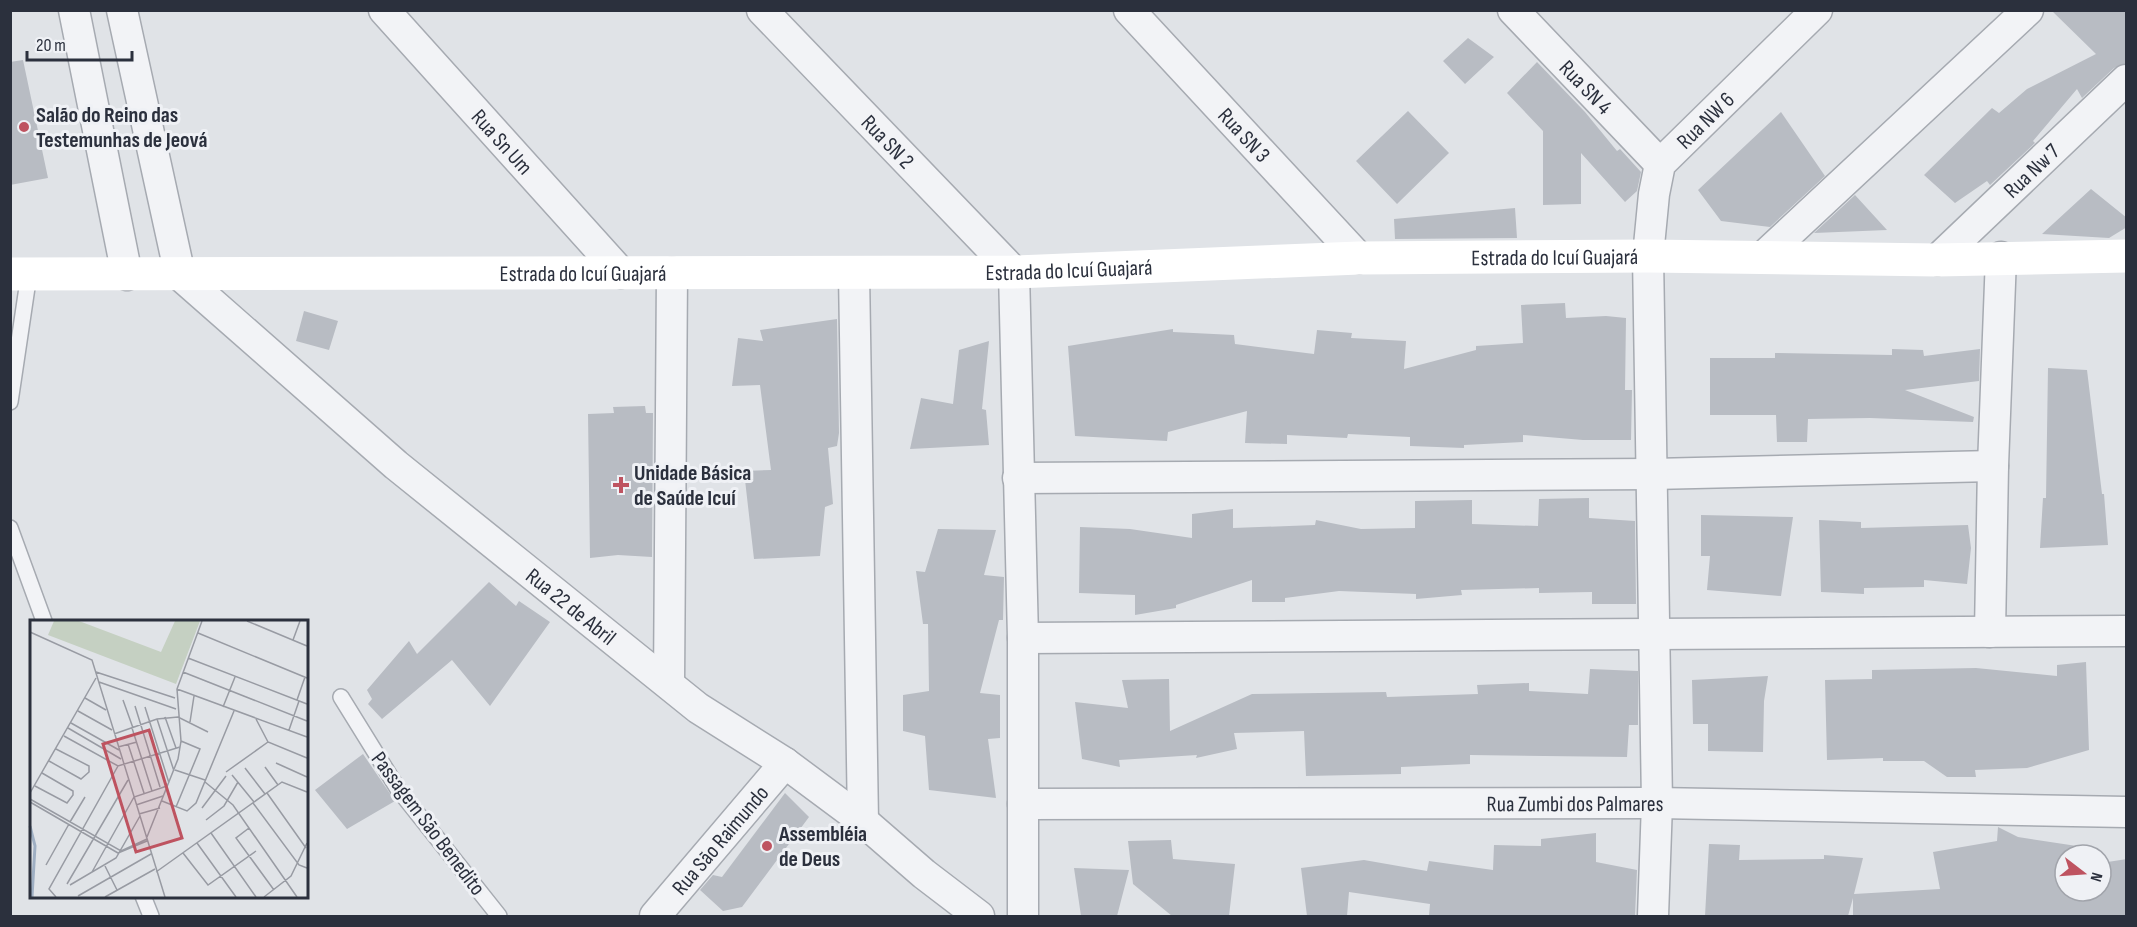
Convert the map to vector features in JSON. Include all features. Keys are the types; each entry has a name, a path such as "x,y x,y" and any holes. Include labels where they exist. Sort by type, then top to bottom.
{"street":[{"path":"74,10 127,275"},
{"path":"122,10 180,275"},
{"name":"Rua Sn Um","path":"384,10 621,273"},
{"name":"Rua SN 2","path":"762,10 1014,272"},
{"name":"Rua SN 3","path":"1129,10 1359,258"},
{"name":"Rua SN 4","path":"1513,10 1660,164"},
{"name":"Rua NW 6","path":"1653,916 1657,803 1648,256 1654,194 1660,164 1817,10"},
{"path":"1762,257 2028,10"},
{"name":"Rua Nw 7","path":"1937,260 2127,80"},
{"name":"Estrada do Icuí Guajará","path":"20,274 1014,272 1359,258 1648,256 1937,260 2127,256"},
{"path":"1990,632 1993,466 2001,257"},
{"path":"1014,272 1023,638 1023,916"},
{"path":"669,684 672,273"},
{"path":"854,273 862,821"},
{"name":"Rua 22 de Abril","path":"180,275 396,465 698,708 785,764 862,821 924,874 980,916"},
{"path":"1018,477 1653,474 1993,466"},
{"path":"1023,638 2127,631"},
{"name":"Rua São Raimundo","path":"655,916 785,764"},
{"name":"Rua Zumbi dos Palmares","path":"1023,804 1657,803 2127,812"}],"lane":[{"path":"10,402 20,274"},
{"path":"10,528 44,620"},
{"name":"Passagem São Benedito","path":"341,697 398,789 499,916"},
{"path":"143,897 151,916"}],"building":[{"path":"2051,10 2127,10 2127,63 2114,68 2082,98 2077,89 2033,141 2035,143 1990,185 1987,181 1955,203 1924,175 1992,108 1999,113 2027,89 2096,54"},
{"path":"1468,38 1494,57 1465,84 1443,61"},
{"name":"Salão do Reino das Testemunhas de Jeová","path":"23,60 48,178 10,185 10,62"},
{"path":"1537,62 1585,112 1617,151 1620,149 1641,172 1637,191 1625,202 1581,153 1581,204 1543,205 1543,131 1507,93"},
{"path":"1408,111 1449,153 1397,204 1356,161"},
{"path":"1781,112 1825,176 1770,227 1721,221 1698,190"},
{"path":"2091,189 2127,218 2127,227 2109,238 2042,234"},
{"path":"1855,195 1887,230 1814,233"},
{"path":"1515,208 1517,238 1395,239 1394,219"},
{"path":"1565,303 1566,318 1606,316 1626,318 1625,390 1632,390 1631,440 1583,440 1523,435 1523,442 1464,445 1464,448 1410,446 1410,437 1348,434 1347,438 1287,435 1287,444 1245,443 1247,411 1168,432 1167,441 1075,436 1068,346 1173,329 1173,332 1234,335 1235,344 1314,354 1317,330 1352,333 1351,338 1406,341 1404,369 1476,350 1476,346 1523,343 1521,305"},
{"path":"304,311 338,321 329,350 296,341"},
{"path":"837,319 839,433 837,446 828,448 833,504 825,507 820,556 754,559 744,471 771,470 760,385 732,386 738,338 763,341 760,330"},
{"path":"989,341 982,409 986,410 989,445 910,449 921,398 953,404 959,350"},
{"path":"1892,349 1923,350 1924,356 1980,349 1979,381 1905,390 1974,417 1973,422 1870,418 1808,419 1807,442 1777,442 1776,415 1710,415 1710,358 1775,358 1775,353 1892,355"},
{"path":"2048,368 2087,370 2102,494 2104,494 2108,545 2040,548 2043,498 2046,498"},
{"name":"Unidade Básica de Saúde Icuí","path":"645,406 646,413 653,413 652,557 618,555 590,558 588,414 614,413 613,407"},
{"path":"1589,498 1589,518 1635,521 1636,604 1592,604 1592,592 1539,593 1539,588 1461,590 1462,595 1416,599 1416,594 1339,591 1285,598 1285,602 1252,602 1252,580 1176,605 1176,608 1135,615 1135,595 1079,593 1080,527 1130,529 1192,538 1192,514 1233,509 1233,528 1315,525 1316,520 1361,529 1415,528 1415,501 1472,500 1472,524 1538,526 1539,499"},
{"path":"1701,515 1793,517 1781,596 1707,590 1710,556 1701,556"},
{"path":"1819,520 1861,522 1861,528 1968,525 1971,548 1967,584 1924,580 1924,587 1864,588 1864,594 1821,592"},
{"path":"938,529 996,530 984,575 1004,577 1003,620 999,620 980,693 1000,695 1000,738 988,739 996,798 929,790 925,736 903,731 903,695 929,691 928,624 923,624 916,571 925,572"},
{"path":"489,582 516,606 519,601 550,622 490,706 452,660 382,719 368,704 372,699 367,690 409,641 417,654"},
{"path":"2086,662 2089,750 2027,768 1975,770 1976,777 1947,777 1924,761 1883,761 1883,758 1827,760 1825,680 1872,679 1872,670 1976,668 2057,676 2057,665"},
{"path":"1590,669 1638,671 1638,725 1629,725 1627,757 1470,755 1470,764 1401,767 1401,774 1306,776 1304,731 1234,733 1237,749 1196,758 1197,755 1119,760 1120,767 1082,759 1075,702 1128,708 1122,680 1169,679 1170,731 1252,694 1386,692 1387,697 1478,694 1477,685 1529,683 1529,691 1588,694"},
{"path":"1768,676 1764,701 1763,752 1708,751 1708,724 1693,724 1692,680"},
{"path":"363,754 395,801 347,829 315,790"},
{"name":"Assembléia de Deus","path":"785,793 809,817 742,907 723,911 700,890 713,875 722,877"},
{"path":"1998,827 2018,837 2057,843 2053,843 2053,903 2113,903 2113,861 2127,859 2127,916 1853,916 1853,898 1848,916 1705,916 1709,844 1740,845 1739,860 1824,859 1824,855 1863,858 1854,894 1940,889 1933,852 1997,841"},
{"path":"1596,833 1596,862 1637,870 1635,916 1429,916 1430,904 1349,892 1347,916 1307,916 1301,868 1364,860 1427,871 1429,861 1493,870 1494,845 1541,846 1541,839"},
{"path":"1171,840 1173,859 1235,864 1229,916 1172,916 1133,884 1128,841"},
{"path":"1074,868 1129,870 1117,916 1081,916"}],"place":[{"name":"Salão do Reino das Testemunhas de Jeová","path":"24,127"},
{"name":"Unidade Básica de Saúde Icuí","path":"621,485"},
{"name":"Assembléia de Deus","path":"767,846"}]}
